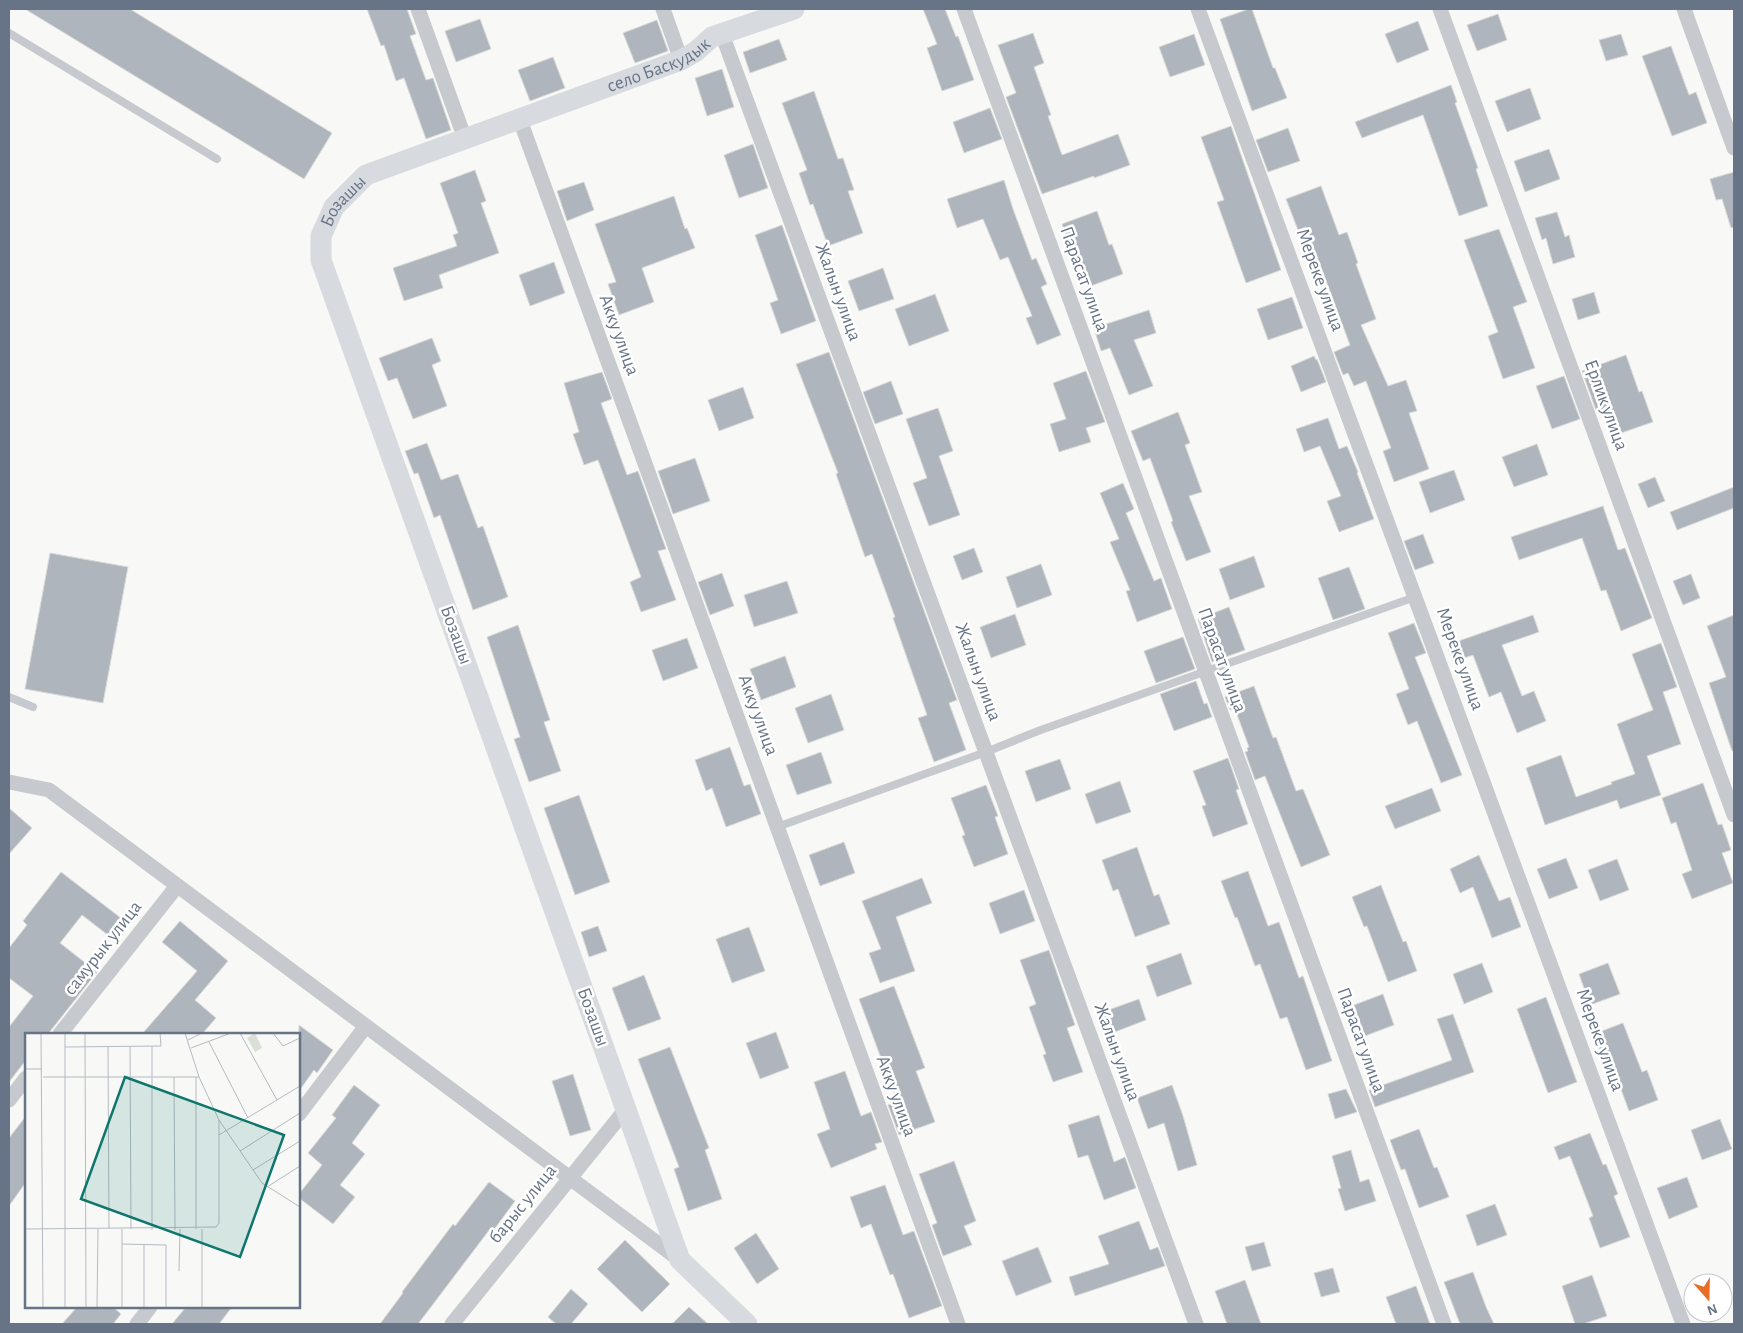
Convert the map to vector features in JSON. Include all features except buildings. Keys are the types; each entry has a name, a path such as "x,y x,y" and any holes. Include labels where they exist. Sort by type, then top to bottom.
{"street":[{"path":"418,9 465,140"},
{"path":"663,9 681,60"},
{"name":"село Баскудык","path":"520,120 681,60 695,52 712,37 794,9"},
{"name":"Парасат улица","path":"964,9 1444,1324"},
{"name":"Мереке улица","path":"1198,9 1683,1324"},
{"name":"Ерлик улица","path":"1440,9 1734,815"},
{"path":"1684,9 1734,148"},
{"name":"Жалын улица","path":"722,34 1196,1324"},
{"name":"Бозашы","path":"520,120 366,175 334,206 321,236 321,260 680,1260"},
{"name":"Акку улица","path":"520,120 958,1324"},
{"path":"9,782 49,790 680,1260 747,1324"},
{"name":"самурык улица","path":"61,1033 177,886"},
{"path":"300,1113 366,1026"},
{"path":"9,1100 25,1079"},
{"name":"барыс улица","path":"452,1324 626,1109"},
{"path":"137,1324 149,1308"}],"lane":[{"path":"9,33 217,159"},
{"path":"777,827 986,752 1038,731 1415,597"},
{"path":"9,698 33,707"}]}
